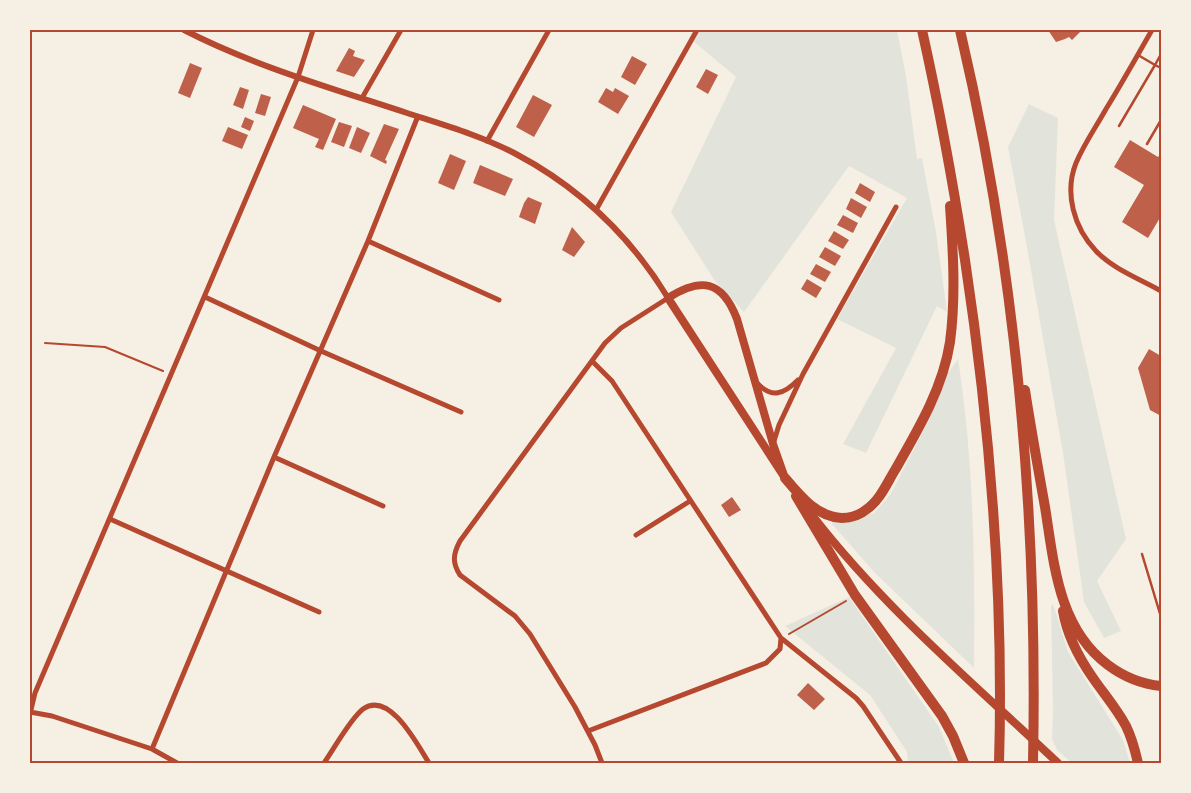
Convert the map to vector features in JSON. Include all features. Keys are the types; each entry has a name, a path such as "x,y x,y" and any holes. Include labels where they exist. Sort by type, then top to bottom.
{"highway":[{"path":"922,30 956,202 974,322 996,558 999,628 999,763"},
{"path":"960,30 985,150 1064,615 1073,643 1088,670 1130,734 1138,763"},
{"path":"785,478 804,500 820,512 841,518 861,513 873,504 884,489 911,443 929,406 941,378 947,356 952,314 952,223 941,123"},
{"path":"1004,270 1019,392 1028,509 1033,625 1033,763"},
{"path":"785,478 855,596 942,716 954,736 964,763"},
{"path":"1056,573 1067,612 1079,632 1098,656 1130,678 1146,684 1161,686"}],"main road":[{"path":"785,478 773,444 737,319 731,305 724,295 711,287 687,287 668,298 785,478 817,522 847,558 894,608 1058,763"}],"street":[{"path":"184,30 241,57 418,116 487,141 516,154 575,192 596,210 641,257 668,298 615,332 455,550 455,568 460,575 515,616 530,634 588,731 602,763"},
{"path":"177,763 152,749 52,716 30,713 33,698 298,77 312,30"},
{"path":"362,98 401,30"},
{"path":"487,141 549,30"},
{"path":"596,210 697,30"},
{"path":"1152,30 1076,162 1072,179 1071,197 1077,223 1085,238 1097,252 1110,263 1161,291"},
{"path":"152,749 274,457 368,241 418,116"},
{"path":"773,444 778,425 803,374 896,207"},
{"path":"368,241 499,300"},
{"path":"205,296 321,351 461,412"},
{"path":"592,361 612,382 780,638 863,706 901,763"},
{"path":"754,379 767,391 777,393 788,389 803,374"},
{"path":"274,457 383,506"},
{"path":"636,535 690,501"},
{"path":"110,519 319,612"},
{"path":"588,731 766,663 780,649 780,638"},
{"path":"324,763 354,718 364,708 376,706 389,710 406,726 429,763"}],"lane":[{"path":"1119,126 1161,54"},
{"path":"1138,55 1161,68"},
{"path":"1147,144 1161,120"},
{"path":"1142,554 1161,617"}],"path":[{"path":"45,343 105,346 172,375"},
{"path":"780,638 806,625 845,601"}],"shaded area":[{"path":"699,30 897,30 906,76 917,159 922,158 936,232 947,312 937,306 866,453 843,444 896,348 837,319 907,198 849,166 744,312 715,281 671,212 736,77 693,41"},
{"path":"1029,104 1058,118 1054,220 1126,539 1097,581 1121,631 1104,638 1084,602 1063,453 1008,147"},
{"path":"958,359 970,474 974,591 974,668 875,573 832,524 832,521 852,521 871,513 873,514 890,495 927,424 948,373"},
{"path":"849,597 939,727 954,763 908,763 907,752 870,695 785,626"},
{"path":"1053,604 1068,652 1123,740 1130,763 1072,763 1057,750 1052,739 1051,605"}],"building":[{"path":"1048,30 1082,30 1072,40 1069,37 1056,42"},
{"path":"349,48 355,51 353,56 365,60 354,77 336,71"},
{"path":"632,56 647,64 635,85 621,77"},
{"path":"190,63 202,68 190,98 178,93"},
{"path":"706,69 718,75 708,94 696,87"},
{"path":"240,87 249,90 243,109 233,105"},
{"path":"606,88 613,92 615,88 629,96 618,114 598,102"},
{"path":"261,94 271,97 265,116 255,113"},
{"path":"533,95 552,105 534,137 516,127"},
{"path":"303,105 336,119 323,150 315,147 319,139 293,128"},
{"path":"245,117 254,121 250,131 241,127"},
{"path":"339,122 352,126 344,147 331,142"},
{"path":"384,124 399,129 385,160 387,161 386,164 370,156"},
{"path":"228,127 248,135 242,149 222,141"},
{"path":"357,127 370,133 361,153 349,148"},
{"path":"1130,140 1158,157 1161,153 1161,216 1148,238 1122,222 1144,185 1114,167"},
{"path":"450,154 466,161 454,190 438,183"},
{"path":"480,165 513,179 505,196 473,183"},
{"path":"860,183 875,192 870,202 855,193"},
{"path":"528,197 542,203 535,224 519,217"},
{"path":"851,198 867,207 861,218 846,209"},
{"path":"843,215 858,223 853,233 837,225"},
{"path":"572,227 585,242 574,257 562,250"},
{"path":"834,231 849,240 843,249 828,241"},
{"path":"825,247 841,256 835,266 819,257"},
{"path":"816,264 831,272 825,282 810,274"},
{"path":"807,279 822,288 816,298 801,289"},
{"path":"1149,349 1161,356 1161,416 1150,410 1138,368"},
{"path":"732,497 741,510 729,517 721,505"},
{"path":"808,683 825,699 814,710 797,695"}]}
